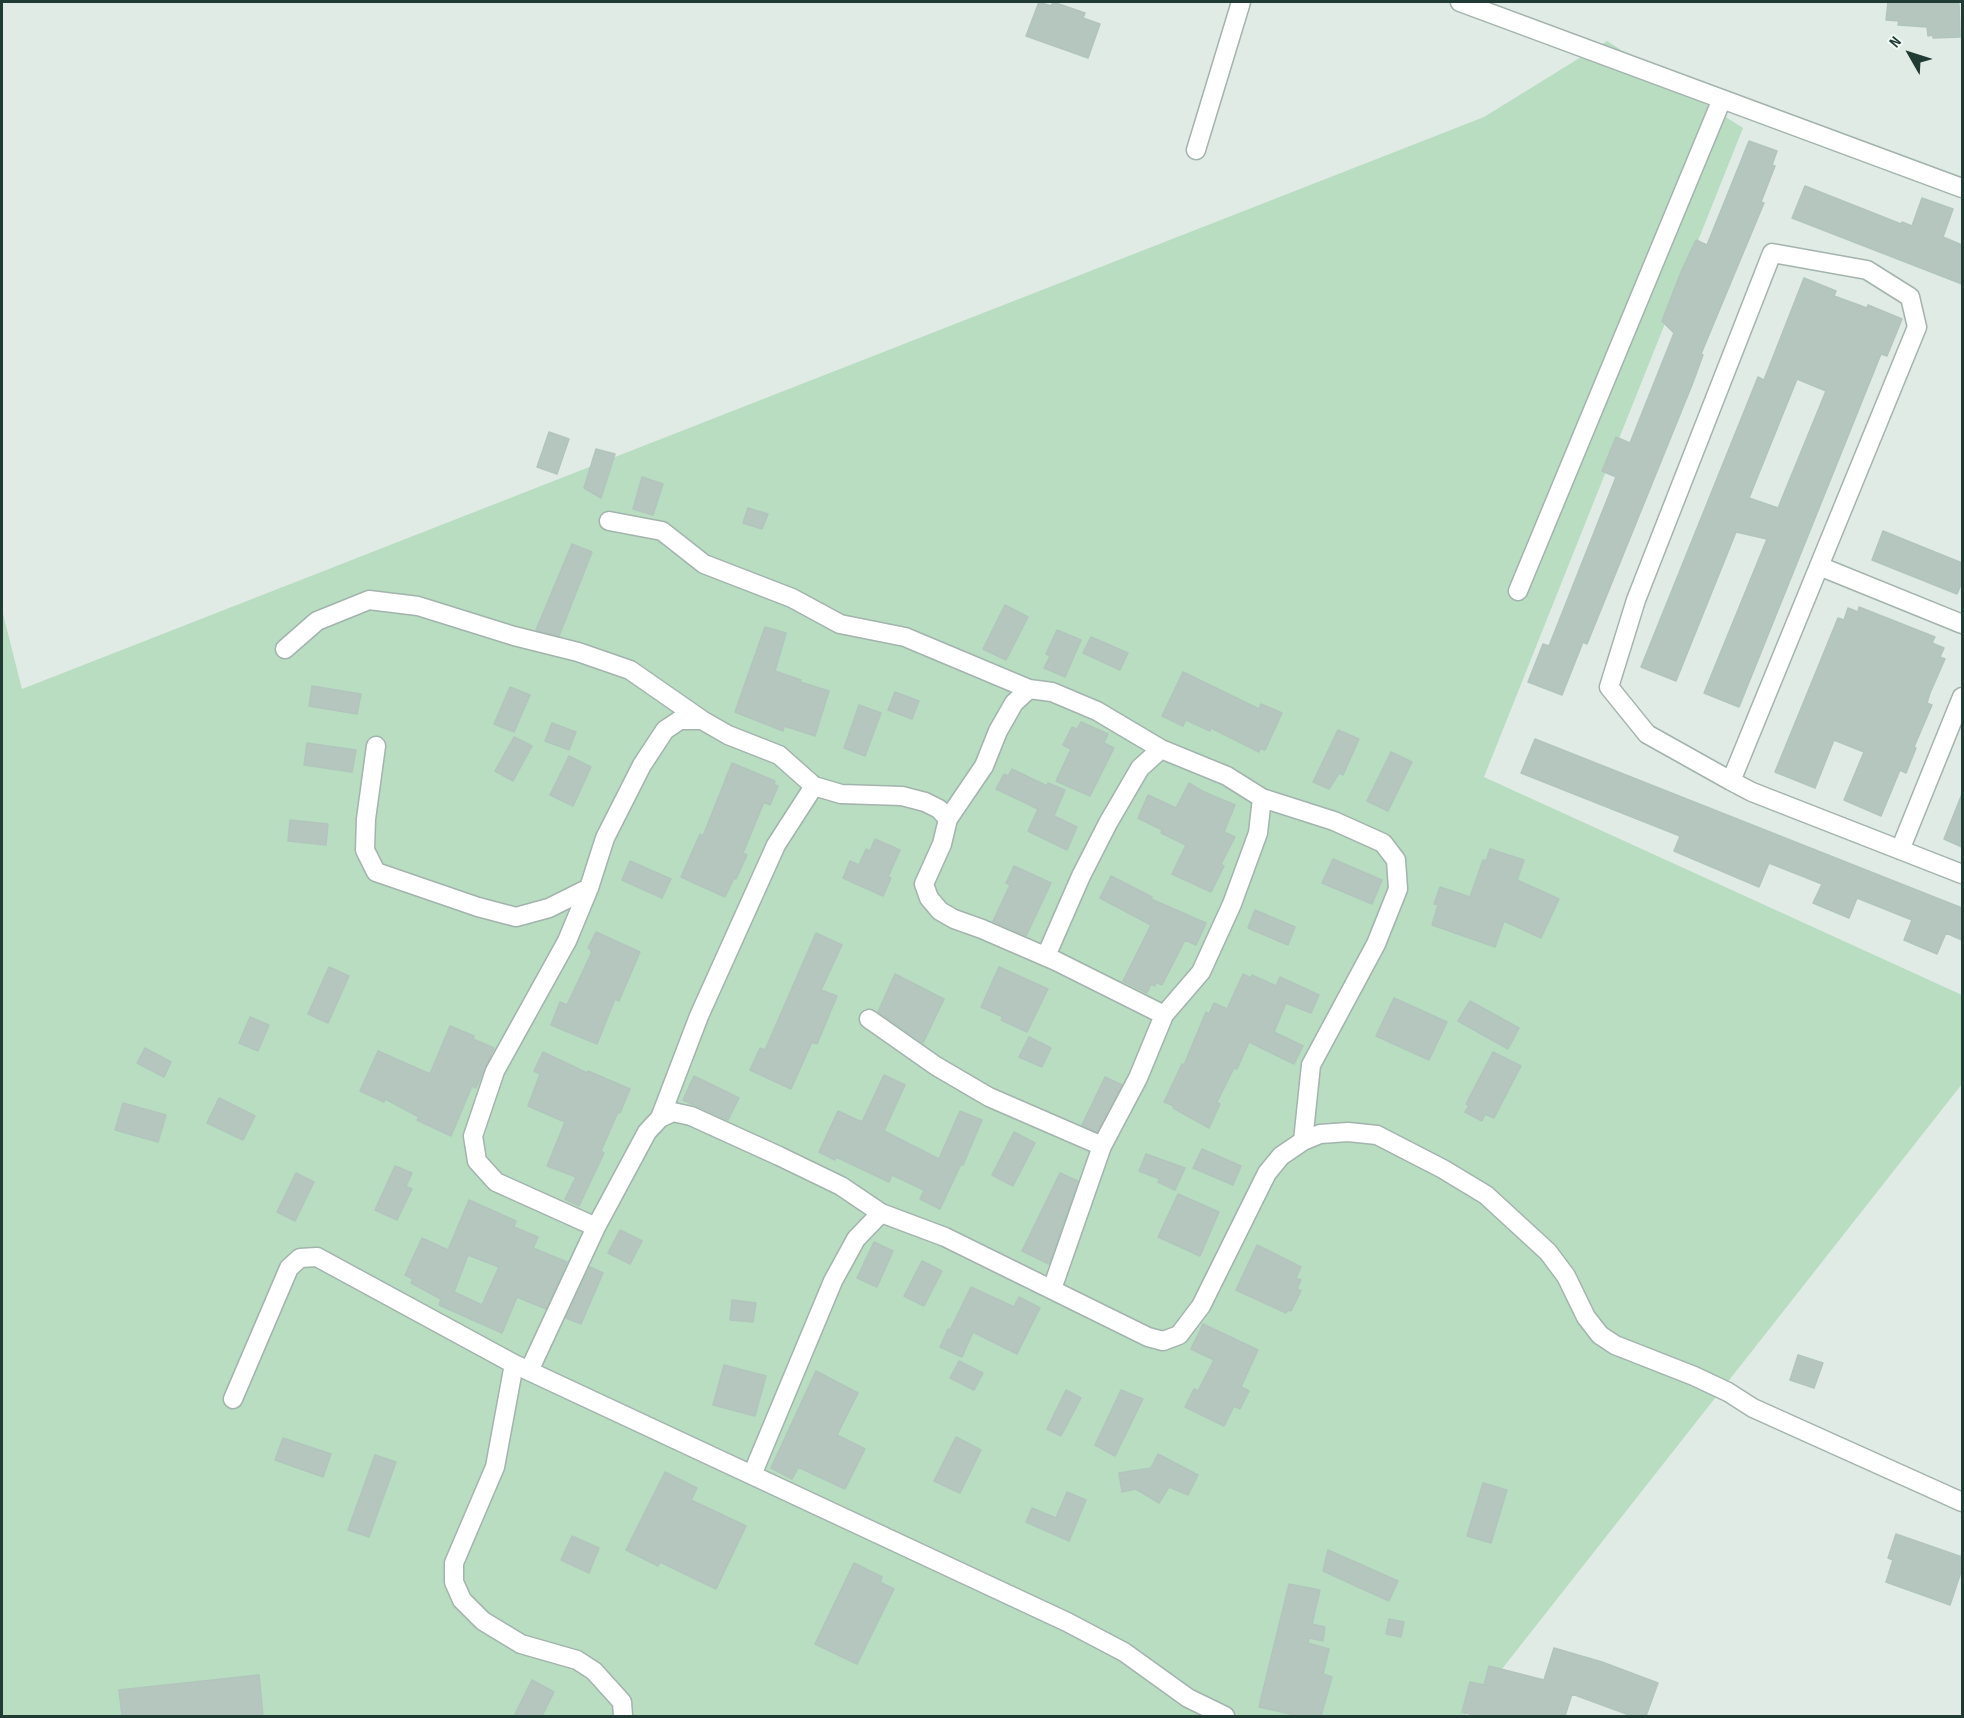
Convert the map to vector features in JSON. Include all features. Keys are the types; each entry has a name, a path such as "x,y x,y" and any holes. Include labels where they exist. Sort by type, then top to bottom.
{"street":[{"path":"1196,150 1241,2"},
{"path":"1460,2 1962,188"},
{"path":"1518,591 1722,99"},
{"path":"1731,781 1917,327 1910,297 1868,270 1772,252 1636,600 1609,687 1647,734 1731,781 1752,792 1962,874"},
{"path":"609,521 662,531 704,564 792,598 840,624 905,638 1029,689 1052,692 1097,711 1161,749 1227,776 1262,798 1334,820 1383,843 1396,860 1398,889 1376,944 1311,1065 1303,1142"},
{"path":"1819,566 1962,624"},
{"path":"285,650 317,621 369,600 418,606 514,636 578,651 630,670 702,720 728,735 779,755 814,786 841,794 902,796 925,802 939,809 948,819"},
{"path":"1029,689 1014,703 998,731 984,766 948,819 942,844 924,884 929,898 940,910 954,919 982,928 1046,957 1164,1015"},
{"path":"1900,850 1962,697"},
{"path":"596,1227 496,1182 477,1161 473,1136 495,1071 567,941 589,888 605,838 648,756 665,730 680,720 702,720"},
{"path":"376,746 366,819 365,850 376,872 478,907 516,917 549,908 589,888"},
{"path":"1046,957 1081,876 1108,824 1140,768 1161,749"},
{"path":"623,1716 622,1702 594,1671 577,1660 521,1644 483,1621 462,1600 454,1582 454,1563 495,1467 521,1368 647,1132 660,1118 699,1016 776,845 814,786"},
{"path":"1052,1289 1102,1146 1138,1078 1164,1015 1201,972 1232,904 1258,832 1262,798"},
{"path":"869,1020 936,1066 989,1097 1102,1146"},
{"path":"660,1118 673,1112 691,1116 841,1186 881,1213 945,1237 1148,1336 1163,1341 1179,1335 1201,1306 1267,1173 1281,1156 1320,1134 1339,1132 1377,1135 1443,1169 1486,1195 1548,1252 1566,1276 1586,1317 1600,1335 1615,1346 1644,1355 1694,1376 1728,1392 1753,1408 1962,1502"},
{"path":"752,1475 833,1281 856,1239 881,1213"},
{"path":"233,1399 289,1268 300,1258 318,1257 521,1368 1067,1622 1124,1652 1188,1698 1226,1716"}],"green space":[{"path":"1607,41 1743,128 1484,777 1962,995 1962,1084 1465,1716 2,1716 2,610 22,689 1484,117"}],"building":[{"path":"1039,2 1051,6 1053,2 1085,13 1083,18 1100,24 1088,58 1026,36"},
{"path":"1888,2 1956,2 1959,4 1960,37 1933,38 1933,35 1928,36 1927,27 1898,25 1899,21 1886,20"},
{"path":"1749,141 1777,151 1772,165 1775,166 1761,202 1764,203 1701,354 1703,355 1692,385 1587,644 1583,642 1562,695 1528,682 1543,644 1549,646 1616,477 1602,471 1616,437 1630,443 1674,333 1662,321 1681,272 1696,240 1707,245"},
{"path":"1805,186 1901,224 1902,222 1912,226 1922,198 1953,209 1943,237 1962,245 1962,284 1792,218"},
{"path":"1804,278 1836,291 1834,296 1867,308 1868,305 1902,319 1887,356 1881,354 1739,707 1704,693 1767,539 1736,532 1676,681 1641,667 1758,377 1764,380","holes":["1797,379 1826,391 1778,508 1749,498"]},
{"path":"549,432 569,439 557,474 537,467"},
{"path":"596,449 615,454 601,498 584,488"},
{"path":"642,477 663,484 653,515 633,509"},
{"path":"748,508 768,514 762,529 743,523"},
{"path":"1883,531 1962,563 1962,582 1957,594 1872,560"},
{"path":"572,544 592,552 559,636 536,630"},
{"path":"1005,605 1028,617 1006,660 983,649"},
{"path":"1859,607 1935,637 1932,643 1944,648 1940,657 1945,659 1930,693 1927,703 1932,705 1914,747 1916,748 1906,773 1900,770 1881,816 1844,800 1864,752 1834,740 1815,788 1775,772 1838,618 1844,620 1848,608 1858,612"},
{"path":"765,627 786,633 775,671 829,691 815,736 784,726 783,731 735,712"},
{"path":"1057,630 1081,640 1065,677 1044,668 1050,656 1046,654"},
{"path":"1091,637 1128,653 1120,670 1083,653"},
{"path":"1183,672 1259,709 1261,704 1282,713 1265,750 1260,748 1259,752 1211,728 1210,731 1186,720 1183,726 1162,716"},
{"path":"312,686 361,694 357,714 309,706"},
{"path":"510,687 530,695 514,732 494,724"},
{"path":"895,692 919,701 912,719 888,710"},
{"path":"859,705 881,713 865,756 844,748"},
{"path":"1081,722 1108,734 1104,743 1114,748 1090,796 1056,781 1071,749 1063,745 1072,727 1077,729"},
{"path":"552,723 576,732 569,750 545,741"},
{"path":"1338,730 1359,739 1343,775 1339,773 1329,789 1313,782"},
{"path":"514,737 532,746 513,781 495,771"},
{"path":"1535,739 1962,908 1962,940 1946,933 1937,954 1904,940 1912,920 1857,898 1849,918 1813,903 1822,884 1769,863 1759,887 1674,851 1680,836 1521,773"},
{"path":"307,743 356,750 352,772 304,765"},
{"path":"1391,752 1412,762 1388,811 1367,801"},
{"path":"569,756 591,767 573,806 550,795"},
{"path":"732,763 775,781 774,785 778,786 770,805 764,802 743,853 747,855 725,897 681,877 700,834 703,836"},
{"path":"1012,769 1047,786 1048,783 1065,790 1054,816 1077,827 1067,850 1028,831 1038,809 996,789 1004,774 1008,776"},
{"path":"1189,783 1235,805 1224,832 1235,837 1221,864 1224,866 1211,892 1172,874 1186,845 1138,818 1148,795 1176,808"},
{"path":"1962,794 1962,847 1944,839"},
{"path":"290,820 328,824 326,845 288,841"},
{"path":"875,839 900,850 888,877 891,878 883,896 843,878 850,861 859,865 866,849 870,851"},
{"path":"1490,849 1524,860 1517,880 1559,899 1541,938 1504,921 1495,947 1432,925 1438,905 1434,904 1440,887 1470,897 1483,860 1486,861"},
{"path":"1333,859 1382,880 1372,904 1322,883"},
{"path":"630,861 671,879 662,898 622,880"},
{"path":"1014,866 1051,883 1026,936 993,921 1010,885 1006,883"},
{"path":"1111,876 1152,897 1151,899 1206,923 1196,945 1185,940 1162,985 1156,982 1155,986 1151,984 1147,993 1123,981 1151,925 1100,898"},
{"path":"1255,910 1295,927 1288,945 1248,928"},
{"path":"596,932 640,952 619,1001 615,999 597,1044 551,1025 560,1002 567,1005 591,954 588,948"},
{"path":"816,933 842,945 821,990 837,996 817,1044 812,1042 791,1089 750,1070 760,1048 765,1050"},
{"path":"329,967 349,976 328,1023 308,1014"},
{"path":"999,967 1048,989 1027,1032 1001,1020 1003,1017 981,1007"},
{"path":"895,974 944,999 923,1043 878,1012"},
{"path":"1243,974 1251,978 1252,975 1276,986 1280,977 1319,995 1311,1013 1286,1003 1274,1032 1303,1046 1294,1064 1249,1042 1237,1069 1234,1068 1217,1102 1220,1104 1209,1128 1164,1102 1182,1064 1184,1065 1206,1012 1209,1014 1214,1003 1227,1009"},
{"path":"1394,998 1447,1022 1429,1060 1376,1036"},
{"path":"1470,1001 1519,1028 1508,1049 1458,1021"},
{"path":"250,1017 269,1025 258,1051 239,1043"},
{"path":"450,1026 494,1048 476,1088 472,1086 451,1136 417,1120 419,1117 385,1099 384,1102 360,1091 378,1051 430,1074"},
{"path":"1029,1037 1051,1048 1042,1067 1019,1057"},
{"path":"145,1048 171,1062 164,1077 137,1063"},
{"path":"543,1052 587,1073 588,1071 630,1089 601,1151 604,1153 579,1206 565,1199 576,1177 547,1166 565,1122 528,1106 540,1074 534,1071"},
{"path":"1493,1052 1521,1066 1494,1118 1485,1114 1482,1121 1465,1112 1469,1106 1466,1104"},
{"path":"884,1075 905,1085 884,1131 939,1159 960,1111 982,1120 963,1165 961,1164 940,1209 920,1199 924,1190 892,1175 889,1182 836,1157 835,1160 819,1152 838,1111 862,1122"},
{"path":"694,1076 739,1098 728,1120 683,1100"},
{"path":"1105,1077 1122,1085 1097,1132 1082,1125"},
{"path":"219,1098 255,1116 243,1140 207,1123"},
{"path":"123,1103 166,1115 158,1142 115,1130"},
{"path":"1014,1132 1035,1143 1013,1186 992,1175"},
{"path":"1202,1149 1241,1166 1233,1185 1193,1168"},
{"path":"1146,1154 1185,1168 1175,1190 1158,1182 1160,1179 1139,1171"},
{"path":"395,1166 412,1173 406,1186 412,1189 397,1220 375,1210"},
{"path":"296,1173 314,1182 295,1221 277,1212"},
{"path":"1060,1173 1078,1181 1049,1264 1022,1251"},
{"path":"1178,1194 1219,1212 1200,1256 1158,1237"},
{"path":"469,1200 516,1221 514,1227 538,1237 533,1248 567,1262 546,1309 517,1297 502,1333 439,1305 441,1299 411,1283 413,1279 405,1275 422,1238 448,1250","holes":["468,1255 499,1267 482,1305 454,1292"]},
{"path":"620,1230 642,1241 630,1264 608,1253"},
{"path":"874,1242 893,1251 877,1287 857,1278"},
{"path":"1257,1245 1301,1267 1296,1278 1301,1280 1297,1289 1301,1291 1291,1311 1288,1310 1286,1313 1236,1290"},
{"path":"922,1261 942,1271 924,1306 904,1296"},
{"path":"590,1267 603,1273 581,1324 566,1318"},
{"path":"971,1287 1014,1307 1019,1297 1040,1308 1017,1354 973,1332 962,1357 940,1347"},
{"path":"732,1300 756,1303 753,1322 730,1320"},
{"path":"1203,1324 1258,1350 1241,1387 1249,1391 1240,1409 1234,1406 1224,1426 1185,1407 1194,1389 1198,1391 1214,1360 1191,1349"},
{"path":"1798,1355 1823,1363 1814,1388 1790,1380"},
{"path":"959,1361 983,1373 974,1390 950,1378"},
{"path":"724,1365 766,1376 755,1416 713,1405"},
{"path":"816,1371 858,1393 837,1435 865,1449 845,1489 800,1468 792,1479 771,1468"},
{"path":"1066,1390 1081,1398 1061,1436 1047,1429"},
{"path":"1121,1390 1143,1399 1115,1456 1095,1445"},
{"path":"956,1437 981,1450 960,1493 934,1481"},
{"path":"283,1438 331,1454 323,1477 275,1460"},
{"path":"1158,1454 1198,1475 1188,1495 1169,1487 1159,1503 1136,1489 1122,1492 1119,1473 1151,1468"},
{"path":"375,1455 396,1462 369,1537 348,1530"},
{"path":"665,1472 697,1488 691,1500 746,1526 716,1589 660,1562 658,1566 626,1550"},
{"path":"1483,1483 1507,1490 1491,1543 1467,1536"},
{"path":"1067,1492 1086,1500 1069,1541 1026,1522 1032,1508 1056,1518"},
{"path":"1896,1534 1962,1557 1962,1569 1950,1605 1886,1582 1893,1560 1888,1558"},
{"path":"572,1536 599,1548 589,1573 561,1560"},
{"path":"1328,1550 1398,1581 1389,1601 1323,1571"},
{"path":"854,1563 882,1577 880,1582 894,1589 857,1664 815,1644"},
{"path":"1289,1584 1320,1590 1312,1624 1325,1627 1323,1641 1309,1638 1308,1643 1329,1649 1323,1674 1332,1677 1321,1716 1299,1716 1259,1707"},
{"path":"1389,1619 1404,1622 1401,1637 1386,1634"},
{"path":"1554,1648 1602,1662 1658,1683 1646,1716 1632,1716 1572,1694 1565,1716 1477,1716 1462,1712 1470,1682 1484,1685 1489,1666 1544,1680"},
{"path":"259,1675 263,1716 122,1716 119,1690"},
{"path":"532,1680 554,1692 542,1716 514,1716"}]}
